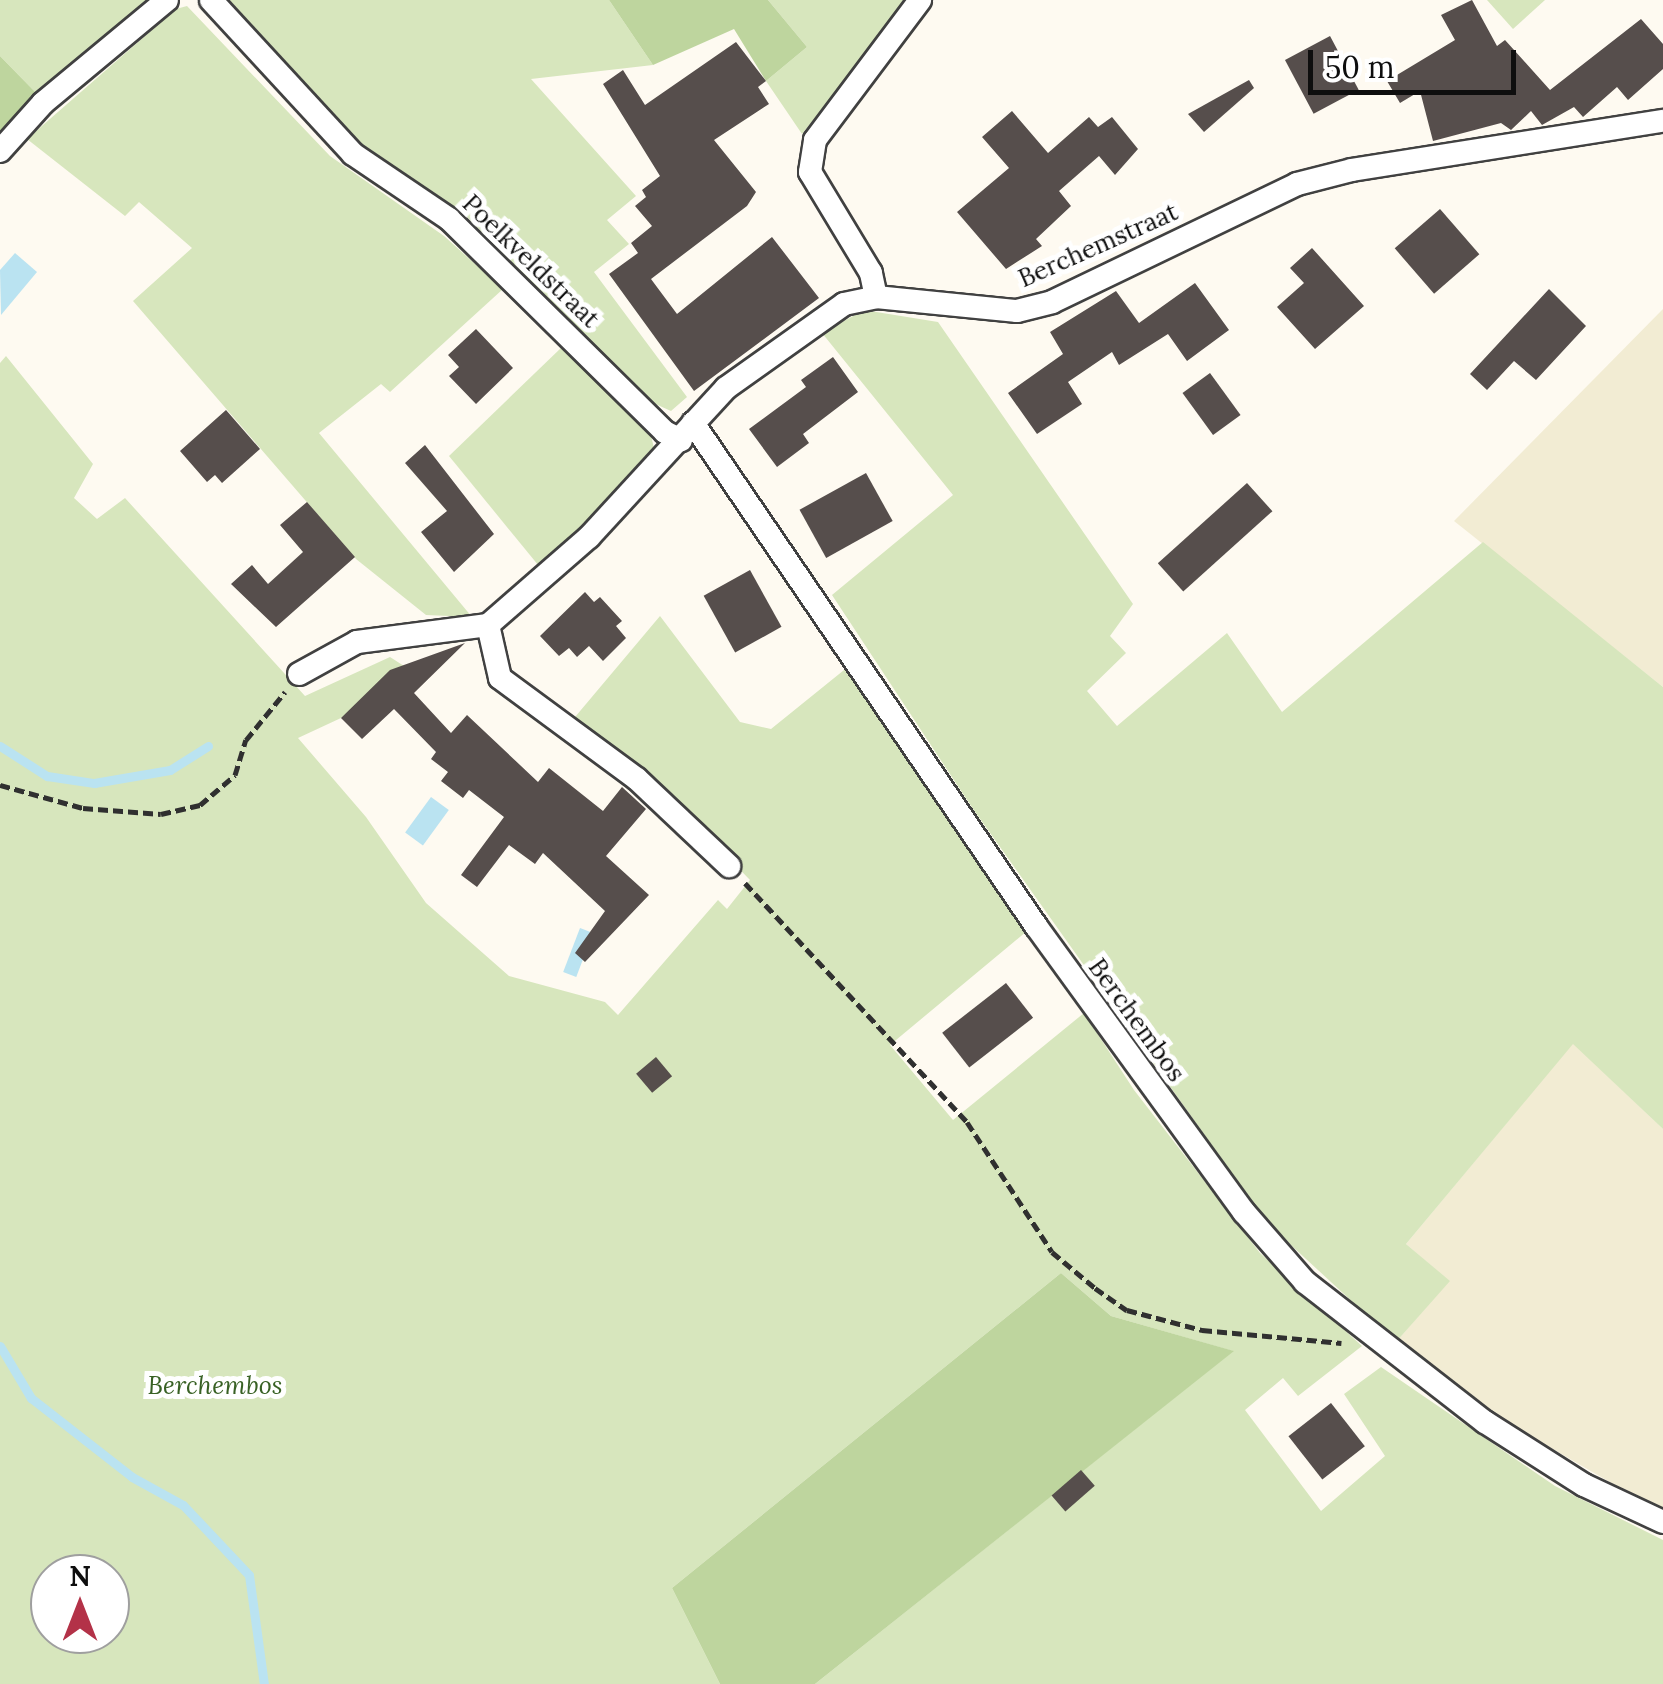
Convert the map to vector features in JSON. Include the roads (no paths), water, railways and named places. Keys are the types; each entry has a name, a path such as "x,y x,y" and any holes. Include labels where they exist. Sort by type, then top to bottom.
{"street":[{"path":"0,150 31,114 166,0"},
{"name":"Poelkveldstraat","path":"211,0 353,154 449,219 665,432 687,432"},
{"path":"876,296 872,273 810,172 815,140 920,0"},
{"name":"Berchemstraat","path":"488,625 589,537 726,388 822,315 876,296 1017,311 1052,302 1297,184 1352,170 1663,121"},
{"name":"Berchembos","path":"687,432 1148,1084 1244,1212 1305,1282 1367,1335 1568,1474 1663,1522"},
{"path":"299,674 357,642 488,625 500,678 637,779 729,866"}],"water":[{"path":"15,253 37,272 1,315 0,270"},
{"path":"431,797 449,810 423,846 405,833"},
{"path":"580,928 593,933 576,977 563,972"}],"waterway":[{"path":"0,746 47,776 94,783 170,770 208,746"},
{"path":"0,1346 31,1398 132,1477 183,1505 249,1575 264,1684"}]}
